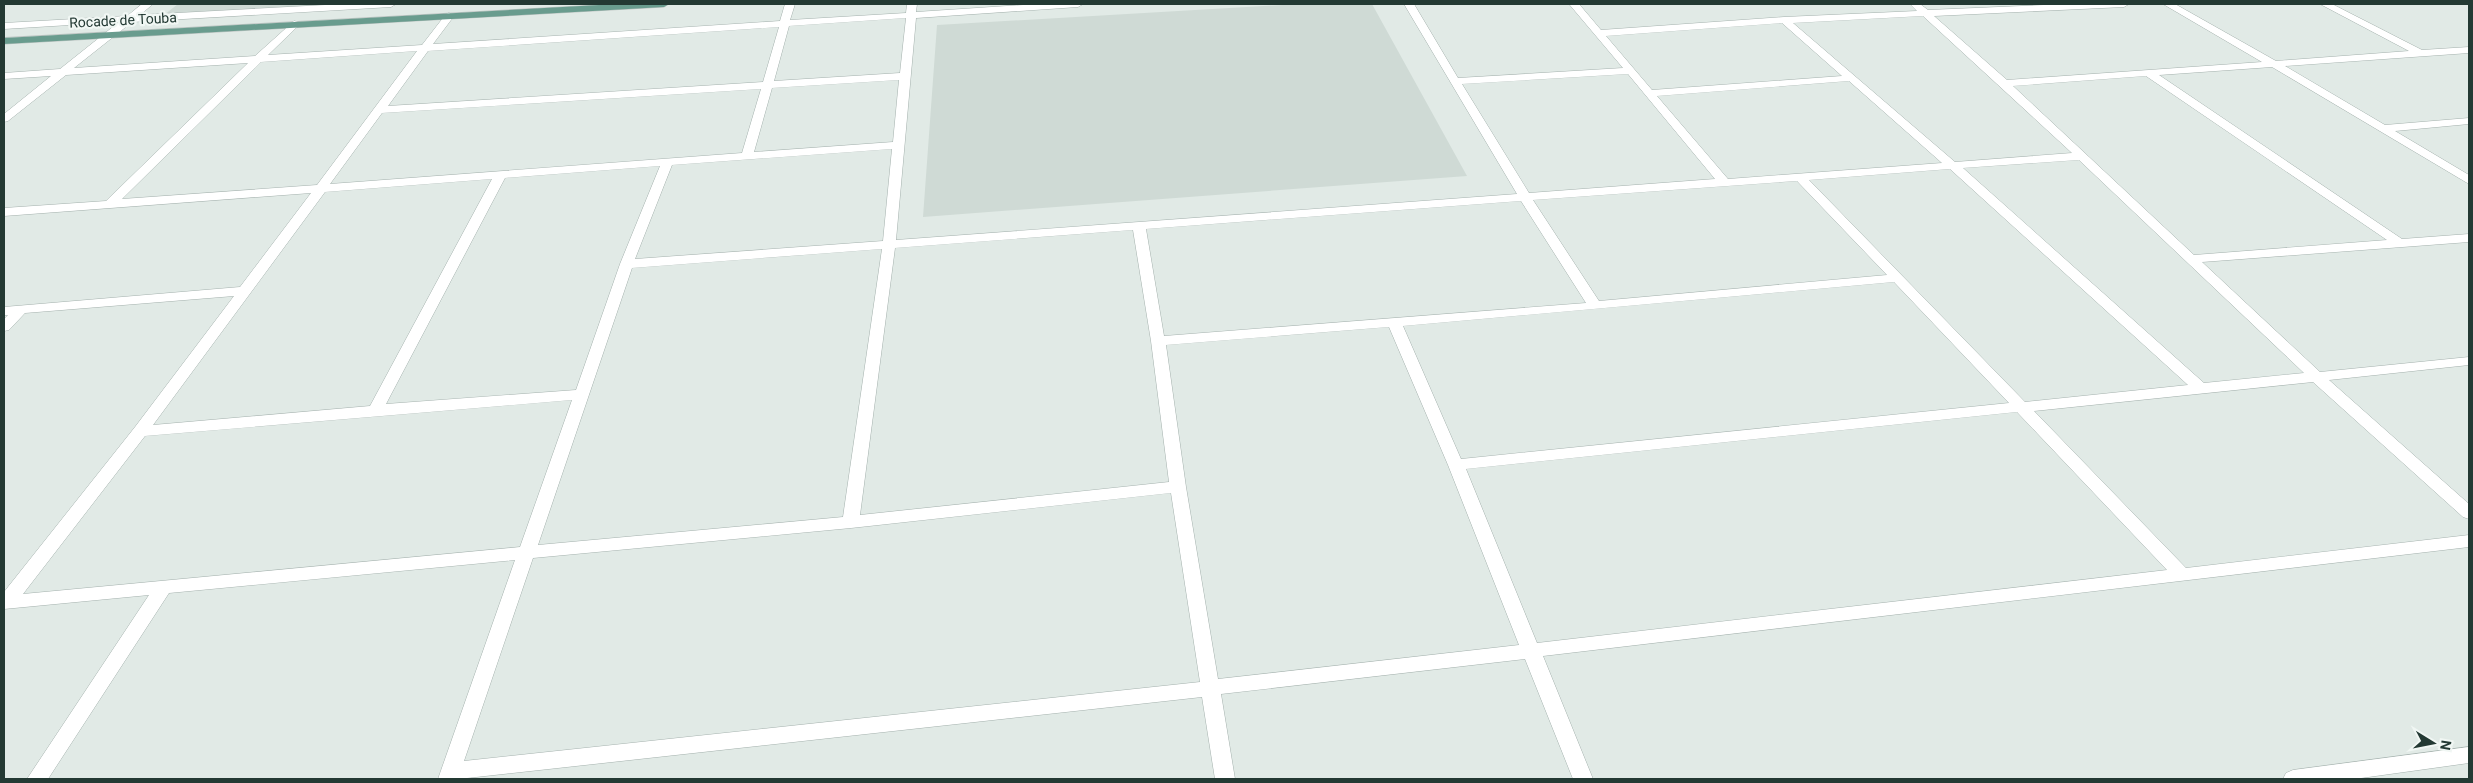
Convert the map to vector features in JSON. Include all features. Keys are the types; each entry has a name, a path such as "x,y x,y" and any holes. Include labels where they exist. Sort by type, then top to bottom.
{"main road":[{"name":"Rocade de Touba","path":"4,41 664,4"}],"street":[{"path":"4,119 148,4"},
{"path":"4,26 392,4"},
{"path":"748,158 790,4"},
{"path":"4,76 783,24 912,10 1078,4"},
{"path":"1409,4 1524,196 1595,306"},
{"path":"1574,4 1724,182"},
{"path":"1915,4 2004,83 2189,259 2316,376 2469,513"},
{"path":"1599,33 1784,20 2124,4"},
{"path":"2168,4 2276,65 2469,180"},
{"path":"2325,4 2422,53"},
{"path":"851,522 889,245 912,10"},
{"path":"5,602 140,431 242,291 449,16"},
{"path":"1784,20 1953,166 2199,387"},
{"path":"111,203 294,24"},
{"path":"2004,83 2469,50"},
{"path":"1454,81 1631,71"},
{"path":"2150,74 2401,244"},
{"path":"380,110 766,87 906,76"},
{"path":"1650,93 1852,78"},
{"path":"2383,129 2469,121"},
{"path":"4,212 748,158 898,145"},
{"path":"627,264 2080,156"},
{"path":"667,164 627,264 448,775 2469,541"},
{"path":"375,410 500,176"},
{"path":"1800,177 2018,406 2183,575"},
{"path":"1139,227 1225,779"},
{"path":"2189,259 2469,238"},
{"path":"1158,341 1595,306 1897,278"},
{"path":"4,312 242,291"},
{"path":"4,327 20,310"},
{"path":"1394,322 1456,465 1584,779"},
{"path":"1456,465 2199,387 2469,361"},
{"path":"140,431 582,394"},
{"path":"5,602 851,522 1178,487"},
{"path":"37,779 163,588"},
{"path":"2294,779 2370,774 2469,755"}],"shaded area":[{"path":"178,4 359,4 164,15"},
{"path":"1300,4 1372,4 1467,176 923,217 937,25"}]}
